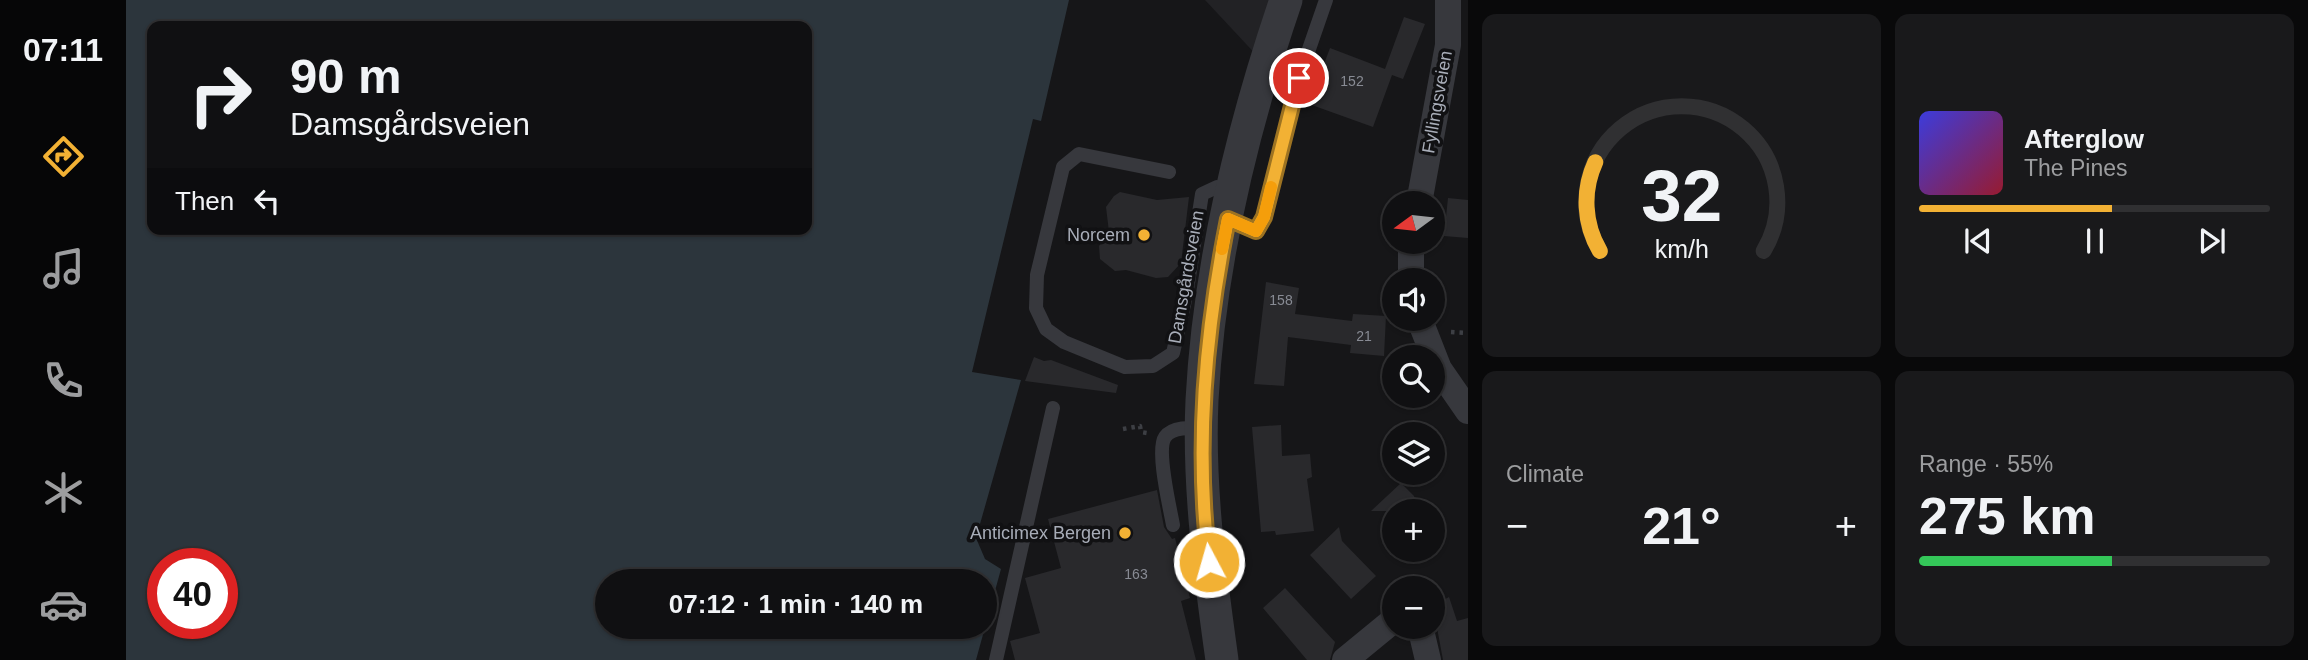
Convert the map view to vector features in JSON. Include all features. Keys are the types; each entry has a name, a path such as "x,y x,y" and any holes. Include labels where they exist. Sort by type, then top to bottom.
{"street":[{"name":"Damsgårdsveien","path":"1222,660 1203,495 1202,429 1208,339 1231,205 1256,94 1286,0"},
{"name":"Fyllingsveien","path":"1421,191 1448,45 1448,0"},
{"path":"1424,331 1438,369 1468,411"},
{"path":"1345,660 1382,630"},
{"path":"1423,639 1428,660"}],"lane":[{"name":"Damsgårdsveien","path":"1169,172 1079,154 1063,167 1037,275 1037,308 1046,329 1081,351 1125,367 1153,366 1172,353 1186,296 1202,194 1217,187 1256,231 1264,217 1299,78 1326,0"},
{"path":"996,660 1053,408"},
{"path":"1172,525 1163,442 1165,436 1174,430 1202,429"}],"path":[{"path":"1122,429 1140,426 1141,432 1154,434"}],"shaded area":[{"path":"126,0 1069,0 1041,121 1033,119 972,372 1021,380 976,538 985,559 1001,569 997,584 997,569 595,569 595,639 982,639 976,660 126,660"},
{"path":"1205,0 1285,0 1261,60"}],"building":[{"path":"1404,17 1425,24 1403,79 1392,75 1373,127 1309,104 1330,48 1385,69"},
{"name":"Norcem","path":"1120,192 1157,200 1189,197 1181,263 1168,277 1156,278 1126,270 1115,271 1100,259 1099,246 1109,232 1106,207"},
{"path":"1448,198 1468,200 1468,238 1446,236"},
{"path":"1266,282 1299,288 1295,314 1352,321 1353,314 1382,316 1382,331 1385,331 1382,356 1350,353 1351,345 1288,337 1284,386 1254,384"},
{"path":"1034,357 1044,361 1051,360 1118,385 1116,393 1025,381"},
{"path":"1281,425 1282,456 1310,454 1312,477 1307,479 1314,531 1276,535 1275,531 1261,532 1252,427"},
{"path":"1399,485 1403,485 1415,499 1384,499"},
{"path":"1157,490 1164,527 1172,539 1175,538 1190,598 1181,601 1196,660 1015,660 1010,641 1040,633 1025,578 1061,568 1048,519"},
{"path":"1382,501 1382,511 1371,511"},
{"path":"1339,527 1342,541 1376,576 1351,599 1310,555"},
{"path":"1285,588 1335,642 1330,660 1307,660 1263,608"},
{"path":"1449,597 1457,621 1468,618 1468,660 1443,660 1439,639 1445,639 1445,599"}],"slow traffic":[{"path":"1222,249 1228,219 1256,231 1264,217 1271,187"}],"place":[{"name":"Norcem","path":"1144,235"},
{"name":"Anticimex Bergen","path":"1125,533"}],"route":[{"path":"1209,562 1203,495 1202,399 1217,276 1228,219 1256,231 1264,217 1299,78"}]}
